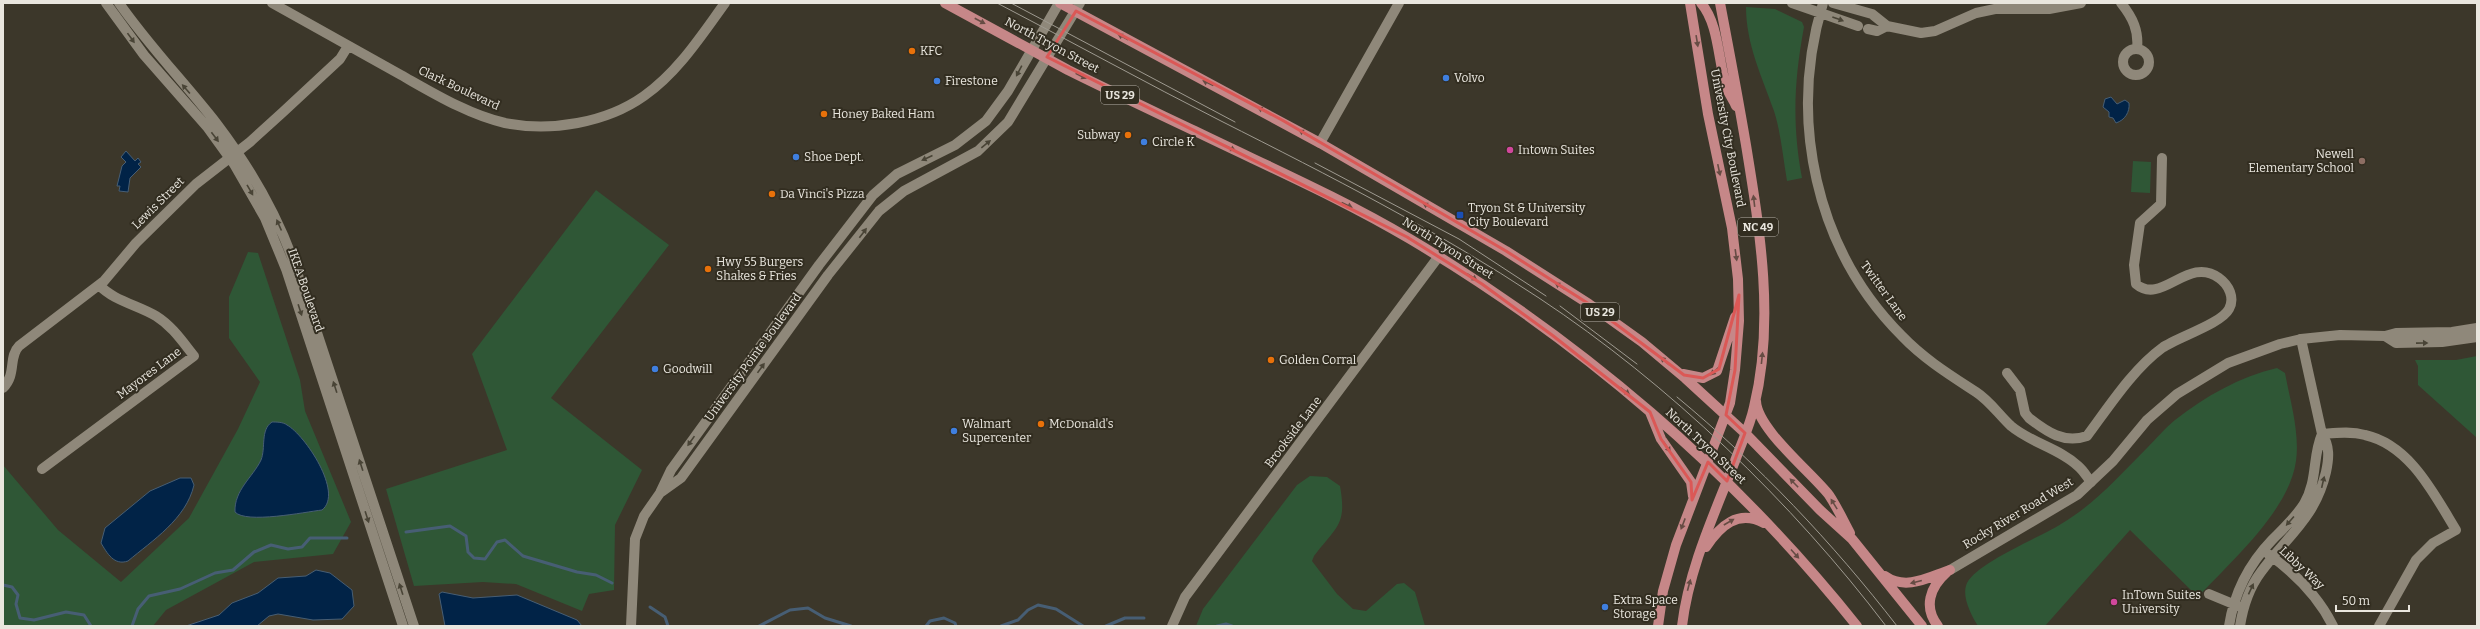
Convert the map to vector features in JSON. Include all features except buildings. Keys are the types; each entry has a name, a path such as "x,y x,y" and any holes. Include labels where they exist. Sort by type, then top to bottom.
{"main road":[{"name":"North Tryon Street","path":"945,3 1032,48 1047,58 1351,206 1439,256 1530,318 1639,403 1708,462 1769,526 1857,626"},
{"name":"North Tryon Street","path":"1059,3 1078,7 1320,142 1506,251 1589,304 1642,342 1678,371 1726,415 1820,510 1852,538 1922,626"},
{"name":"University City Boulevard","path":"1658,626 1668,568 1692,500 1726,415 1735,370 1739,295 1732,228 1708,114 1690,3"},
{"path":"1701,3 1706,8 1712,25 1726,88 1740,113"},
{"name":"University City Boulevard","path":"1682,626 1688,589 1696,562 1745,433 1756,396 1764,337 1763,273 1752,182 1720,3"},
{"path":"1678,371 1699,378 1710,376 1717,371 1732,328 1739,295"},
{"name":"NC 49","path":"1756,396 1756,407 1766,426 1829,495 1852,538"},
{"path":"1650,412 1661,439 1691,482 1692,500"},
{"path":"1696,562 1714,535 1728,522 1740,517 1750,518 1769,526"},
{"path":"1882,574 1893,581 1906,583 1919,581 1950,570"},
{"path":"1938,626 1930,615 1930,595 1935,586 1950,570"}],"street":[{"name":"IKEA Boulevard","path":"106,3 144,55 233,155"},
{"name":"IKEA Boulevard","path":"119,3 149,44 213,119 259,205 279,250 414,626"},
{"name":"Clark Boulevard","path":"272,3 454,103 495,120 528,126 558,126 602,116 643,97 677,65 725,3"},
{"name":"University Pointe Boulevard","path":"630,626 635,539 644,516 660,494 670,470 821,263 873,195 888,181 910,166 955,145 979,128 1003,100 1059,3"},
{"path":"1320,142 1399,3"},
{"path":"1792,3 1822,8 1863,27 1877,31 1887,26"},
{"path":"1834,3 1872,14 1887,26 1921,33 1935,31 1976,14 1995,9 2050,10 2081,3"},
{"path":"2121,3 2136,25 2138,36 2137,49"},
{"name":"University Pointe Boulevard","path":"660,494 681,478 828,275 879,211 895,197 978,151 994,138 1018,109 1078,7"},
{"name":"Twitter Lane","path":"1822,8 1808,74 1810,146 1824,209 1841,251 1853,272 1883,315 1921,354 1977,392 2012,426 2079,466 2091,482"},
{"name":"Lewis Street","path":"3,388 12,376 17,348 100,285 136,243 196,184 233,155 340,59 348,46"},
{"path":"2007,373 2020,390 2025,413 2029,418 2059,437 2077,440 2087,436 2137,372 2160,349 2216,321 2229,310 2232,300 2226,282 2207,271 2198,271 2153,290 2142,289 2136,284 2134,265 2140,223 2161,204 2162,158"},
{"name":"Brookside Lane","path":"1172,626 1185,597 1439,256"},
{"name":"Mayores Lane","path":"42,470 194,356 175,332 161,319 108,293 100,285"},
{"name":"Rocky River Road West","path":"1950,570 2056,508 2091,482 2147,420 2176,394 2228,363 2280,344 2301,339 2340,335 2385,336 2396,333 2452,332 2477,328"},
{"name":"Rocky River Road West","path":"2385,336 2396,343 2442,342 2477,337"},
{"path":"2240,626 2244,607 2252,586 2273,558 2306,519 2322,488 2328,463 2328,444 2322,434 2301,339"},
{"name":"IKEA Boulevard","path":"342,426 403,626"},
{"path":"2229,626 2232,604 2244,578 2263,550 2304,504 2312,487 2316,468 2318,444 2322,434"},
{"path":"2322,434 2366,435 2387,444 2405,456 2432,490 2456,530 2433,543 2416,560 2379,626"},
{"name":"Libby Way","path":"2263,550 2315,596 2323,606 2333,626"},
{"path":"2209,594 2232,604 2244,607"}],"highlighted area":[{"path":"1076,11 1282,120 1506,251 1589,304 1684,375 1703,378 1719,369 1739,295 1735,370 1726,415 1745,433 1727,481 1708,462 1692,500 1691,482 1661,439 1650,412 1552,335 1482,284 1407,237 1047,57"}],"green space":[{"path":"1746,7 1775,9 1802,22 1804,27 1796,84 1797,139 1802,178 1787,181 1776,119 1752,47"},
{"path":"2133,161 2151,162 2150,193 2131,192"},
{"path":"596,190 669,245 551,398 642,470 615,525 614,590 589,594 582,611 516,584 483,582 414,586 386,489 507,450 472,354"},
{"path":"248,252 258,253 300,380 305,411 351,522 333,554 254,562 166,610 153,626 3,626 3,465 58,530 121,582 189,518 238,429 260,382 229,338 229,297"},
{"path":"2477,356 2477,438 2418,385 2418,366 2415,360 2456,360"},
{"path":"2277,368 2285,373 2296,428 2296,461 2291,480 2271,517 2242,551 2198,597 2130,530 2045,626 1978,626 1972,616 1965,594 1967,583 1973,575 1996,559 2061,524 2085,507 2117,479 2171,423 2187,411 2223,388 2249,377"},
{"path":"1310,476 1327,477 1340,486 1342,499 1341,517 1334,531 1314,556 1312,561 1337,594 1353,609 1366,611 1397,584 1404,583 1415,592 1425,626 1196,626 1203,609 1297,485"}],"water":[{"path":"2111,97 2117,104 2125,100 2129,103 2129,110 2126,115 2122,120 2116,123 2113,118 2109,117 2109,112 2103,107 2105,99"},
{"path":"126,151 135,161 138,158 141,162 138,164 141,167 130,178 128,192 119,191 120,186 117,186 122,166 126,162 121,157"},
{"path":"272,422 284,423 295,431 312,452 320,465 328,491 328,502 322,510 263,517 251,517 235,512 241,490 261,460 266,430 268,425"},
{"path":"180,478 191,478 194,485 184,508 176,518 158,537 128,561 119,562 112,558 101,543 105,528 150,491"},
{"path":"316,570 330,573 352,590 354,606 342,619 313,620 278,614 269,616 257,626 186,626 219,615 232,603 258,593 278,578 306,576"},
{"path":"442,592 473,598 517,595 577,620 582,626 445,626 439,594"}],"waterway":[{"path":"406,532 450,526 466,536 468,552 474,558 485,559 497,542 505,540 523,556 577,572 596,575 612,583"},
{"path":"132,626 138,609 149,596 180,589 215,573 233,570 254,552 271,545 288,549 302,547 310,538 347,538"},
{"path":"3,585 12,587 18,595 16,604 20,618 34,620 66,612 84,615 91,626"},
{"path":"1001,626 1018,620 1028,610 1038,605 1056,609 1083,626"},
{"path":"650,607 665,617 668,626"},
{"path":"759,626 790,610 808,608 825,618 851,626"},
{"path":"926,626 930,621 944,618 955,623 956,626"},
{"path":"1106,626 1125,618 1144,618"},
{"path":"1217,626 1226,624 1232,626"}],"tram line":[{"path":"997,3 1383,205 1501,273 1539,298 1635,368 1726,448 1769,490 1810,535 1886,626"},
{"path":"1011,3 1235,122"},
{"path":"1315,163 1459,239 1546,296"},
{"path":"1560,306 1637,364"},
{"path":"1677,397 1737,449 1821,535 1897,626"}],"place":[{"name":"KFC","path":"912,51"},
{"name":"Volvo","path":"1446,78"},
{"name":"Firestone","path":"937,81"},
{"name":"Honey Baked Ham","path":"824,114"},
{"name":"Subway","path":"1128,135"},
{"name":"Circle K","path":"1144,142"},
{"name":"Intown Suites","path":"1510,150"},
{"name":"Shoe Dept.","path":"796,157"},
{"name":"Newell Elementary School","path":"2362,161"},
{"name":"Da Vinci's Pizza","path":"772,194"},
{"name":"Tryon St & University City Boulevard","path":"1460,215"},
{"name":"Hwy 55 Burgers Shakes & Fries","path":"708,269"},
{"name":"Golden Corral","path":"1271,360"},
{"name":"Goodwill","path":"655,369"},
{"name":"McDonald's","path":"1041,424"},
{"name":"Walmart Supercenter","path":"954,431"},
{"name":"InTown Suites University","path":"2114,602"},
{"name":"Extra Space Storage","path":"1605,607"}]}
